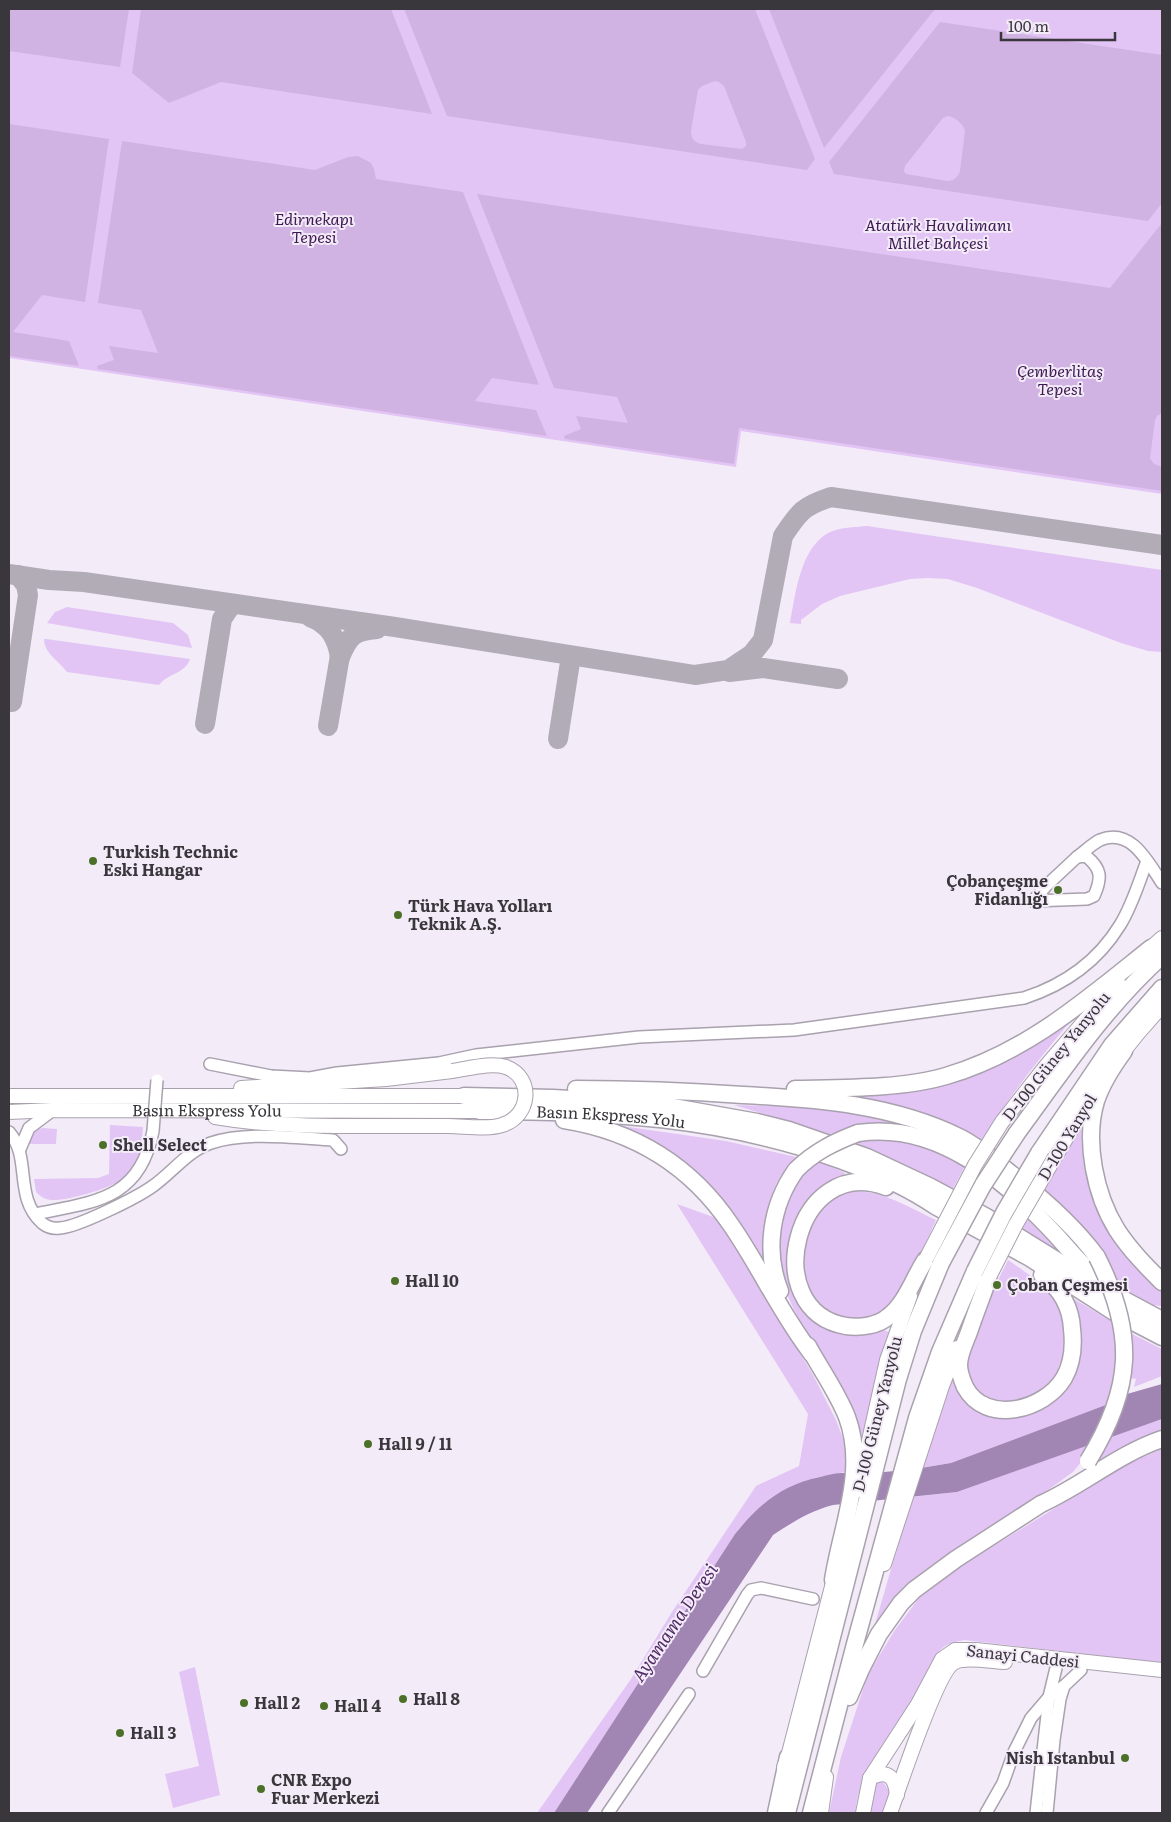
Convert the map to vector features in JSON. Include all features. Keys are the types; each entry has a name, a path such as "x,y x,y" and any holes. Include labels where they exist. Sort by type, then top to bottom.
{"highway":[{"path":"726,1094 758,1089 813,1089 906,1084 945,1077 992,1059 1025,1043 1158,948"},
{"path":"935,1206 875,1183 860,1182 841,1186 831,1190 821,1198 805,1217 798,1236 795,1264 800,1289 815,1313 838,1325 862,1326 881,1322 890,1316 933,1261 1016,1133 1110,1010 1127,991 1158,948"},
{"path":"1012,1249 1051,1281 1058,1290 1068,1308 1073,1336 1070,1361 1063,1379 1042,1398 1021,1408 1004,1410 985,1406 973,1398 968,1392 959,1372 961,1354 981,1275 1004,1213 1047,1155 1112,1045 1162,988"},
{"path":"1124,1051 1112,1067 1097,1099 1093,1113 1094,1161 1108,1214 1117,1230 1140,1260 1162,1282"},
{"path":"464,1096 487,1091 648,1090 795,1098 874,1108 930,1125 961,1138 990,1156 1040,1196 1075,1230 1097,1257 1113,1291 1124,1333 1125,1364 1119,1394 1103,1436 1079,1472 1041,1504 956,1559 914,1590 901,1603 879,1634 834,1724"},
{"name":"Basın Ekspress Yolu","path":"464,1096 553,1098 656,1104 738,1118 790,1130 867,1157 925,1183 992,1220 1093,1283 1162,1320"},
{"path":"480,1111 564,1120 606,1129 641,1144 672,1163 698,1186 730,1224 796,1332 812,1354"},
{"name":"Basın Ekspress Yolu","path":"480,1111 559,1111 632,1115 685,1121 740,1131 798,1146 886,1178 1030,1258 1114,1312 1162,1337"},
{"path":"833,1580 854,1476 855,1454 847,1418 839,1399 812,1354 779,1290 770,1253 776,1210 782,1192 796,1170 816,1152 836,1141 858,1133 883,1131 909,1134 948,1148 970,1159 1015,1196 1092,1273 1141,1308"},
{"path":"787,1813 898,1378 933,1261"},
{"path":"811,1813 855,1644 923,1398 953,1319 981,1275"},
{"path":"1041,1504 1055,1498 1135,1450 1162,1439"},
{"path":"776,1813 788,1757"}],"main road":[{"name":"D-100 Güney Yanyolu","path":"770,1813 779,1778 788,1757 833,1580 852,1516 887,1360 900,1322 933,1261 975,1165 1002,1122 1025,1091 1101,1000 1158,948"},
{"name":"D-100 Yanyol","path":"1047,1155 1124,1051 1162,1006"},
{"path":"182,1110 241,1122 261,1124 491,1126 507,1124 519,1115 526,1093 524,1083 518,1074 498,1065 386,1079 244,1088 226,1090 214,1096"},
{"name":"Basın Ekspress Yolu","path":"9,1096 464,1096"},
{"name":"Basın Ekspress Yolu","path":"9,1112 53,1110 480,1111"},
{"name":"Sanayi Caddesi","path":"863,1813 870,1778 918,1704 942,1659 955,1650 976,1650 1162,1670"},
{"name":"Sanayi Caddesi","path":"890,1813 941,1679 955,1662 980,1661 1162,1678"},
{"path":"889,1749 888,1763 891,1766 898,1768 907,1765"},
{"path":"821,1813 825,1788 825,1757"},
{"path":"870,1778 877,1774 890,1776 894,1781 897,1795"}],"street":[{"path":"1077,857 1086,856 1096,864 1099,874 1099,885 1094,896 1087,899 1033,901 1046,885 1077,857 1100,840 1123,839 1133,844 1162,883"},
{"path":"210,1064 270,1076 310,1078 337,1073 439,1063 476,1056 639,1036 794,1030 1024,998 1056,986 1071,977 1098,953 1120,925 1132,902 1146,861"},
{"path":"35,1214 94,1200 119,1190 128,1184 143,1165 150,1149 157,1080"},
{"path":"20,1149 29,1128 53,1110"},
{"path":"9,1132 20,1149 26,1195 35,1214 42,1222 53,1228 74,1225 147,1191 194,1151 211,1143 244,1137 332,1140 341,1149"},
{"path":"703,1671 745,1598 752,1590 761,1588 813,1599"},
{"path":"1036,1813 1049,1697 1056,1668"},
{"path":"986,1813 1003,1784 1014,1752 1032,1718 1049,1697 1081,1670"},
{"path":"1047,1813 1054,1740 1064,1686"},
{"path":"608,1813 689,1694"}],"green space":[{"name":"Atatürk Havalimanı Millet Bahçesi","path":"9,9 1162,9 1162,494 741,431 736,467 9,358"},
{"path":"9,9 129,9 120,67 9,51"},
{"path":"141,9 391,9 432,114 221,82 169,103 132,73"},
{"path":"404,9 755,9 815,159 807,170 447,116","holes":["715,81 724,86 746,142 746,146 742,149 701,144 693,139 691,131 698,90 702,86"]},
{"path":"769,9 935,9 824,148"},
{"path":"940,22 1162,55 1162,203 1148,221 834,174 829,162","holes":["947,116 958,120 965,130 960,171 957,177 947,181 906,174 904,171 905,166 942,119"]},
{"path":"9,124 109,139 85,302 42,295 13,332 69,341 79,366 9,356"},
{"name":"Edirnekapı Tepesi","path":"122,141 315,170 348,157 358,156 371,163 376,179 463,192 539,385 492,378 475,401 536,410 547,436 98,369 97,366 114,360 109,346 158,353 141,310 98,303"},
{"name":"Çemberlitaş Tepesi","path":"477,194 1110,288 1162,223 1162,413 1155,420 1150,458 1154,464 1162,467 1162,491 739,428 734,464 565,439 564,436 581,429 576,416 628,423 617,397 554,388"},
{"path":"867,526 1162,570 1162,652 1148,651 1121,643 977,588 948,579 910,579 840,596 822,604 801,620 801,624 790,623 802,569 815,544 824,536 836,530"},
{"path":"67,607 173,623 188,635 192,648 47,623 55,612"},
{"path":"44,639 190,659 184,668 159,685 67,672 46,649"},
{"path":"1070,1022 1023,1081 980,1143 838,1094 977,1073 1011,1060"},
{"path":"734,1105 823,1107 900,1122 899,1125 863,1126 830,1134"},
{"path":"1082,1122 1082,1147 1086,1171 1092,1195 1101,1216 1127,1257 1162,1292 1162,1306 1152,1305 1120,1286 1111,1270 1042,1192"},
{"path":"608,1124 726,1141 796,1157 779,1179 770,1200 767,1223 768,1270 726,1211"},
{"path":"110,1125 143,1127 139,1157 124,1177 114,1184 67,1199 49,1200 36,1192 34,1179 98,1178 109,1174"},
{"path":"42,1128 57,1129 56,1144 29,1144 32,1134"},
{"path":"870,1139 907,1143 966,1164 953,1189 918,1171 848,1143"},
{"path":"818,1161 845,1173 814,1194 806,1203 795,1222 791,1251 797,1299 811,1317 836,1332 863,1334 882,1329 890,1333 863,1434 859,1436 853,1410 795,1311 780,1269 778,1243 788,1199 803,1176"},
{"path":"854,1191 886,1197 936,1220 904,1291 891,1309 866,1321 827,1316 806,1287 802,1251 813,1218 839,1195"},
{"path":"677,1204 716,1218 768,1299 813,1375 836,1420 845,1444 846,1472 811,1479 783,1490 759,1508 747,1520 735,1534 554,1813 537,1813 631,1679 672,1612 756,1486 799,1466 808,1414"},
{"path":"1027,1219 1063,1256 1021,1229"},
{"path":"1008,1260 1038,1281 1048,1291 1056,1301 1064,1326 1064,1363 1060,1363 1055,1377 1049,1385 1021,1403 984,1401 962,1371 986,1304"},
{"path":"1069,1296 1114,1323 1118,1351 1111,1403 951,1463 920,1468 953,1377 1004,1417 1073,1373"},
{"path":"1132,1334 1162,1349 1162,1376 1134,1387 1136,1379 1130,1378"},
{"path":"1162,1419 1162,1432 1136,1440 1092,1468 1108,1438"},
{"path":"1093,1443 1086,1456 1073,1472 911,1584 871,1638 912,1497 957,1492"},
{"path":"1162,1449 1162,1663 964,1640 948,1644 937,1654 920,1688 872,1763 858,1796 855,1813 829,1813 841,1757 868,1674 895,1630 919,1598 966,1563 1086,1489 1127,1464"},
{"path":"195,1667 220,1795 173,1808 165,1774 199,1766 179,1672"},
{"path":"883,1782 890,1792 886,1813 867,1813 876,1783"}],"shaded area":[{"path":"1162,1384 1162,1419 957,1492 825,1507 802,1517 773,1535 587,1813 554,1813 735,1534 772,1497 794,1485 833,1474 846,1473 854,1475 915,1469 951,1463 1111,1403 1127,1394"}],"taxiway":[{"path":"9,574 49,580 84,582 395,627 695,675 728,670 752,654 763,640 783,536 802,511 831,497 1162,545"},
{"path":"12,702 28,595 26,585 18,575"},
{"path":"205,724 222,619 230,607 235,604"},
{"path":"310,617 317,620 331,632 337,644 340,657 349,639 362,631 377,629"},
{"path":"328,726 342,644"},
{"path":"558,739 571,656"},
{"path":"729,672 763,668 838,679"}],"place":[{"name":"Turkish Technic Eski Hangar","path":"93,861"},
{"name":"Çobançeşme Fidanlığı","path":"1058,890"},
{"name":"Türk Hava Yolları Teknik A.Ş.","path":"398,915"},
{"name":"Shell Select","path":"103,1145"},
{"name":"Hall 10","path":"395,1281"},
{"name":"Çoban Çeşmesi","path":"997,1285"},
{"name":"Hall 9 / 11","path":"368,1444"},
{"name":"Hall 8","path":"403,1699"},
{"name":"Hall 2","path":"244,1703"},
{"name":"Hall 4","path":"324,1706"},
{"name":"Hall 3","path":"120,1733"},
{"name":"Nish Istanbul","path":"1125,1758"},
{"name":"CNR Expo Fuar Merkezi","path":"261,1789"}],"water label":[{"name":"Ayamama Deresi","path":"675,1623"}]}
